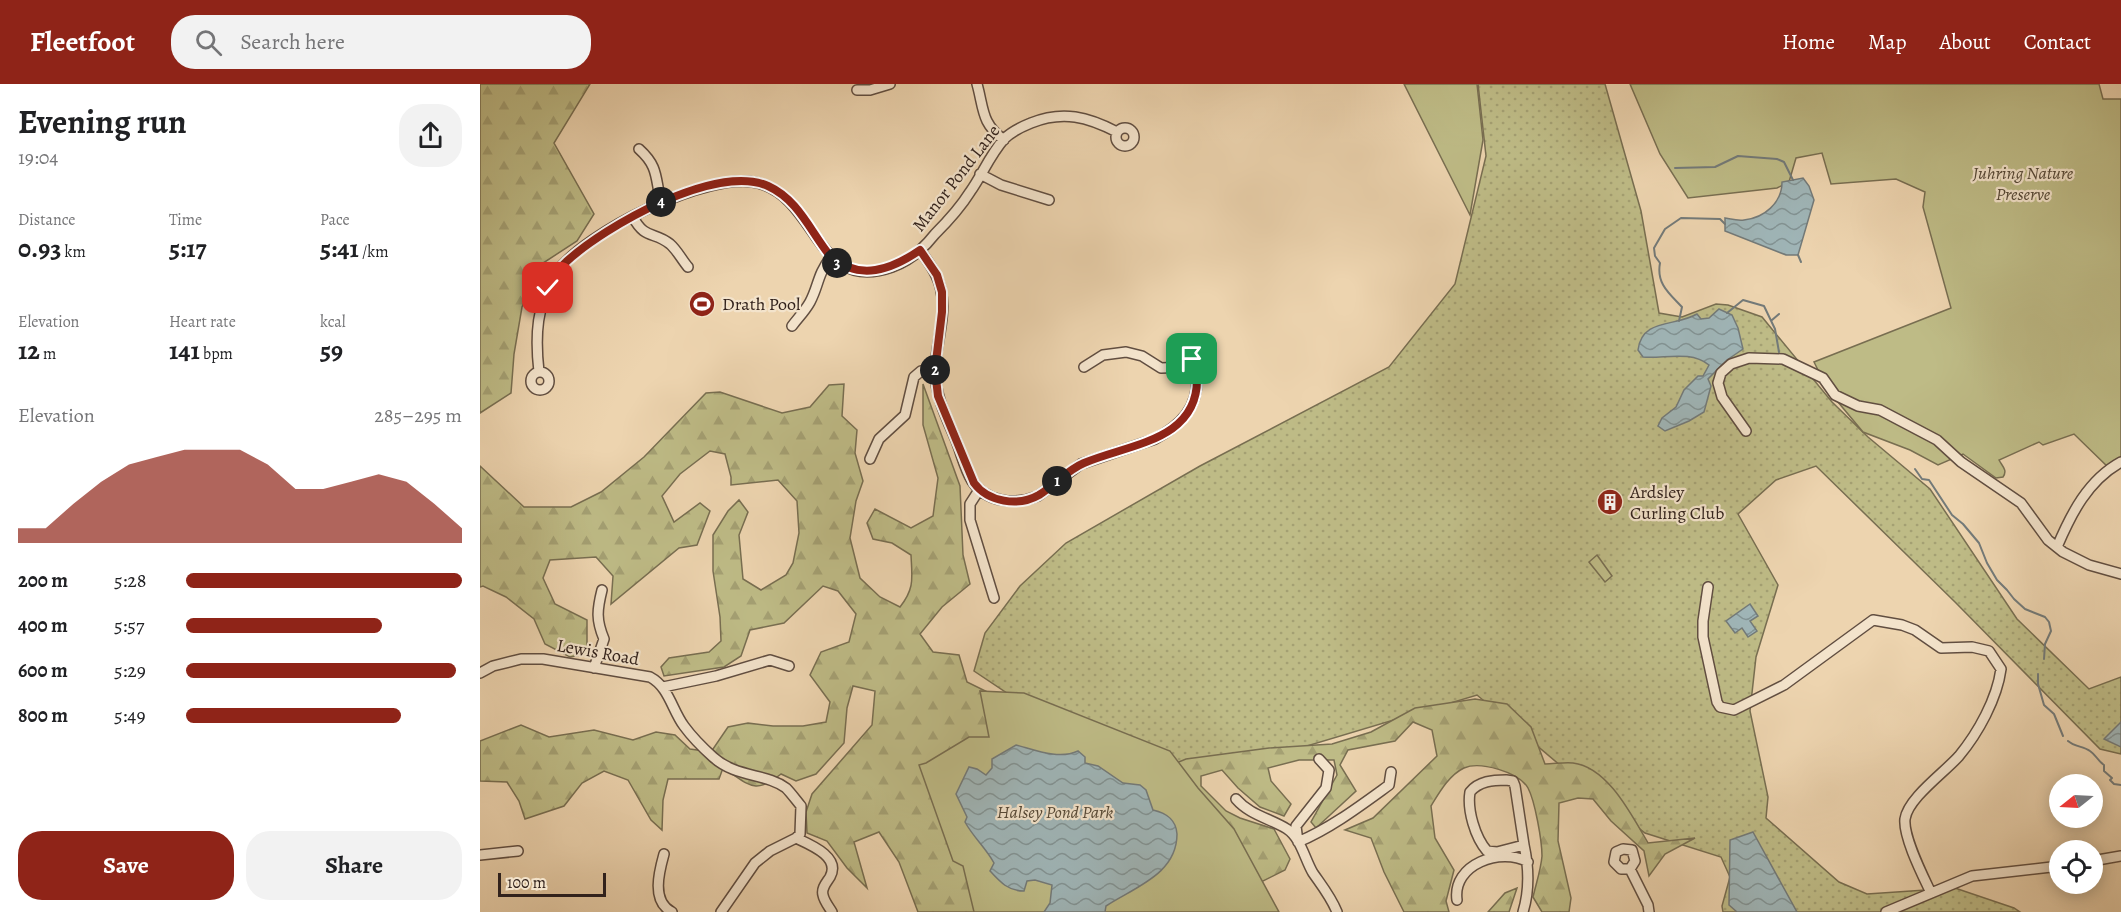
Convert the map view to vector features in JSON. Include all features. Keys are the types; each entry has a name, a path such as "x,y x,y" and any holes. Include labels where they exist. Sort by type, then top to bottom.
{"street":[{"path":"857,90 870,90 890,84"},
{"path":"977,84 985,121 993,132 1004,140"},
{"name":"Manor Pond Lane","path":"539,372 536,339 538,321 544,297 552,279 576,253 607,231 661,202 711,185 740,181 765,185 790,201 831,257 838,263 852,270 873,271 897,265 920,250 958,209 1004,140 1021,127 1040,119 1059,115 1086,118 1117,132"},
{"path":"639,149 652,162 657,173 661,202"},
{"path":"980,174 1001,185 1049,200"},
{"path":"633,216 645,233 671,245 688,267"},
{"path":"920,250 937,275 942,292 935,370 936,385 942,407 969,474 979,490 1003,501 1030,499 1038,496 1081,464 1155,439 1173,427 1192,406 1197,394 1197,377"},
{"path":"792,326 806,310 812,299 820,270 831,257"},
{"path":"1084,367 1103,355 1126,352 1142,356 1161,368 1187,367"},
{"path":"1746,431 1722,397 1718,383 1721,373 1731,364 1749,358 1783,359 1823,378 1835,395 1858,406 1880,410 1937,440 1961,462 2021,503 2048,540 2057,548 2089,565 2121,574"},
{"path":"1192,359 1203,360 1205,364 1206,371 1197,377 1189,374 1187,367 1192,359"},
{"path":"870,459 879,439 905,415 914,377 921,371 935,370"},
{"path":"2057,548 2070,517 2089,490 2106,471 2121,462"},
{"path":"979,490 970,504 970,520 994,598"},
{"path":"1708,587 1703,637 1717,702 1720,707 1728,710 1743,706 1784,686 1873,620 1902,625 1915,630 1941,648 1972,647 1989,651 2001,669 1999,686 1987,713 1960,754 1911,805 1905,820 1910,846 1931,893"},
{"path":"594,668 604,639 597,617 602,590"},
{"name":"Lewis Road","path":"480,673 493,666 521,659 543,659 650,677 660,682 663,687"},
{"path":"721,912 754,863 800,834 801,806 785,788 738,772 714,758 684,726 663,687 735,671 770,660 789,666"},
{"path":"1298,842 1296,826 1326,788 1329,770 1319,759"},
{"path":"1298,842 1369,800 1389,785 1391,772"},
{"path":"1523,912 1529,887 1528,862 1517,792 1513,781 1500,780 1476,786 1470,792 1471,812 1482,845 1487,851 1497,852 1524,845"},
{"path":"1236,799 1244,809 1289,830 1337,912"},
{"path":"796,838 816,848 833,865 822,894 832,912"},
{"path":"480,855 518,851"},
{"path":"664,854 659,879 659,894 667,909 672,912"},
{"path":"1457,900 1455,891 1460,880 1470,868 1480,861 1503,856 1519,857 1528,862"},
{"path":"2103,859 2121,856"},
{"path":"1886,912 1972,876 2049,867"},
{"path":"1630,869 1649,912"}],"green space":[{"path":"480,84 590,84 554,143 594,214 577,241 540,265 522,307 514,354 511,393 480,413"},
{"path":"1404,84 1477,84 1483,140 1470,215"},
{"path":"1478,84 1605,84 1641,211 1659,313 1682,317 1716,304 1728,305 1762,317 1832,402 1868,437 1930,489 2017,619 2089,689 2121,677 2121,754 2100,749 1816,466 1776,480 1738,514 1778,585 1756,657 1750,711 1768,797 1766,818 1839,882 1867,894 1955,888 2020,912 1723,912 1722,906 1730,877 1721,857 1645,833 1477,695 1270,757 1175,770 1007,693 974,671 985,633 1020,586 1066,543 1200,466 1389,367 1455,284 1486,156"},
{"name":"Juhring Nature Preserve","path":"1630,84 2099,84 2103,99 2121,99 2121,462 2110,469 2074,434 2043,445 2039,442 1999,460 2005,472 2003,477 1996,478 1963,454 1938,465 1910,450 1863,432 1828,390 1814,362 1951,308 1923,207 1925,192 1896,179 1831,184 1822,153 1796,158 1789,182 1777,188 1688,198 1660,154"},
{"path":"844,384 842,416 857,430 855,453 863,481 856,501 850,538 860,578 880,597 900,607 910,588 911,555 892,543 873,539 867,523 875,509 911,528 933,516 938,478 923,425 923,384 960,486 963,555 970,584 942,607 920,634 933,652 959,655 967,682 1152,773 1186,759 1269,748 1332,744 1371,732 1415,708 1475,699 1507,704 1531,727 1545,764 1573,763 1586,766 1597,773 1618,794 1648,843 1695,838 1665,854 1649,876 1644,851 1611,821 1593,799 1578,798 1559,803 1558,841 1571,898 1569,912 1542,912 1533,897 1542,856 1538,821 1528,788 1516,777 1499,769 1471,766 1454,775 1431,806 1435,838 1454,870 1446,901 1449,912 1404,912 1384,872 1371,838 1345,830 1373,818 1437,756 1432,730 1413,722 1395,741 1348,750 1340,765 1356,791 1316,828 1311,822 1337,775 1334,760 1299,760 1268,768 1271,781 1291,804 1284,816 1260,807 1222,770 1201,776 1201,786 1226,811 1274,829 1290,859 1285,870 1253,886 1044,912 918,912 899,862 879,832 854,842 867,888 847,868 827,841 807,833 806,812 812,794 872,725 875,691 853,686 847,708 844,743 816,774 796,781 781,774 772,781 758,786 746,783 723,768 719,779 668,779 663,800 662,830 651,820 628,780 604,771 582,783 564,806 525,819 519,801 507,782 480,781 480,741 521,725 549,737 594,730 633,740 656,732 675,735 690,749 711,752 728,727 748,723 803,726 826,722 830,702 810,675 821,652 849,642 856,614 838,591 823,586 784,623 750,630 741,656 724,667 664,676 661,667 669,658 709,652 721,641 713,571 713,535 728,511 739,500 748,512 739,535 743,579 761,590 786,575 793,563 799,533 797,501 778,480 731,485 725,454 710,451 680,474 662,496 674,522 700,503 710,511 697,545 679,548 611,604 613,576 596,557 550,560 543,578 555,604 587,620 587,654 570,657 545,644 534,619 506,597 483,586 480,587 480,466 524,507 571,507 601,492 644,457 706,393 720,392 782,413 810,407 829,385"},
{"path":"1597,555 1612,576 1605,582 1589,562"},
{"name":"Halsey Pond Park","path":"980,691 1024,693 1170,751 1198,788 1234,829 1279,912 974,912 963,866 953,861 919,765 969,737 989,737"},
{"path":"1517,888 1509,912 1488,912 1505,893"}],"water":[{"path":"1803,178 1814,200 1798,255 1786,255 1725,231 1725,218 1751,219 1765,213 1779,197 1782,182"},
{"path":"1719,309 1732,315 1743,349 1727,360 1708,379 1711,386 1704,412 1665,431 1658,426 1662,418 1676,407 1684,390 1698,376 1703,376 1709,365 1702,360 1685,356 1643,357 1638,350 1641,340 1653,328 1697,314 1701,319 1709,318"},
{"path":"1750,604 1758,616 1750,621 1757,631 1748,637 1742,628 1735,633 1726,621"},
{"path":"2121,722 2121,747 2104,739"},
{"path":"1016,745 1063,755 1078,751 1085,757 1085,763 1098,766 1123,783 1140,785 1146,790 1153,810 1170,818 1175,824 1177,834 1175,848 1170,859 1152,878 1106,906 1105,912 1044,912 1050,903 1052,885 1035,880 1027,881 1024,891 1009,888 990,871 994,863 965,822 967,817 956,794 969,767 986,775 992,768 992,759"},
{"path":"1753,832 1797,912 1737,912 1729,905 1730,840"}],"waterway":[{"path":"1675,168 1715,167 1738,156 1777,159 1784,162 1793,180"},
{"path":"1679,321 1682,307 1662,283 1660,263 1655,256 1654,248 1665,229 1681,218 1720,219 1725,224"},
{"path":"1798,255 1801,262"},
{"path":"1727,313 1743,300 1764,306 1775,329 1779,352"},
{"path":"1772,320 1779,314"},
{"path":"1915,469 1922,479 1929,480 1952,515 1979,543 1997,580 2025,609 2045,617 2049,622 2051,631 2045,644 2044,659"},
{"path":"2038,674 2038,684 2044,705 2054,714 2063,736"},
{"path":"2068,741 2092,753 2104,765 2104,771 2112,778 2110,780 2114,784 2121,785"}],"place":[{"name":"Drath Pool","path":"702,304"},
{"name":"Ardsley Curling Club","path":"1610,502"}],"route":[{"path":"548,288 558,270 565,263 619,223 661,202 711,185 740,181 756,182 779,192 796,208 831,257 852,270 866,272 889,268 920,250 933,267 942,292 935,370 938,396 974,483 979,490 1003,501 1011,502 1038,496 1081,464 1165,434 1188,413 1195,400 1197,377 1187,371 1188,363 1192,359"}]}
